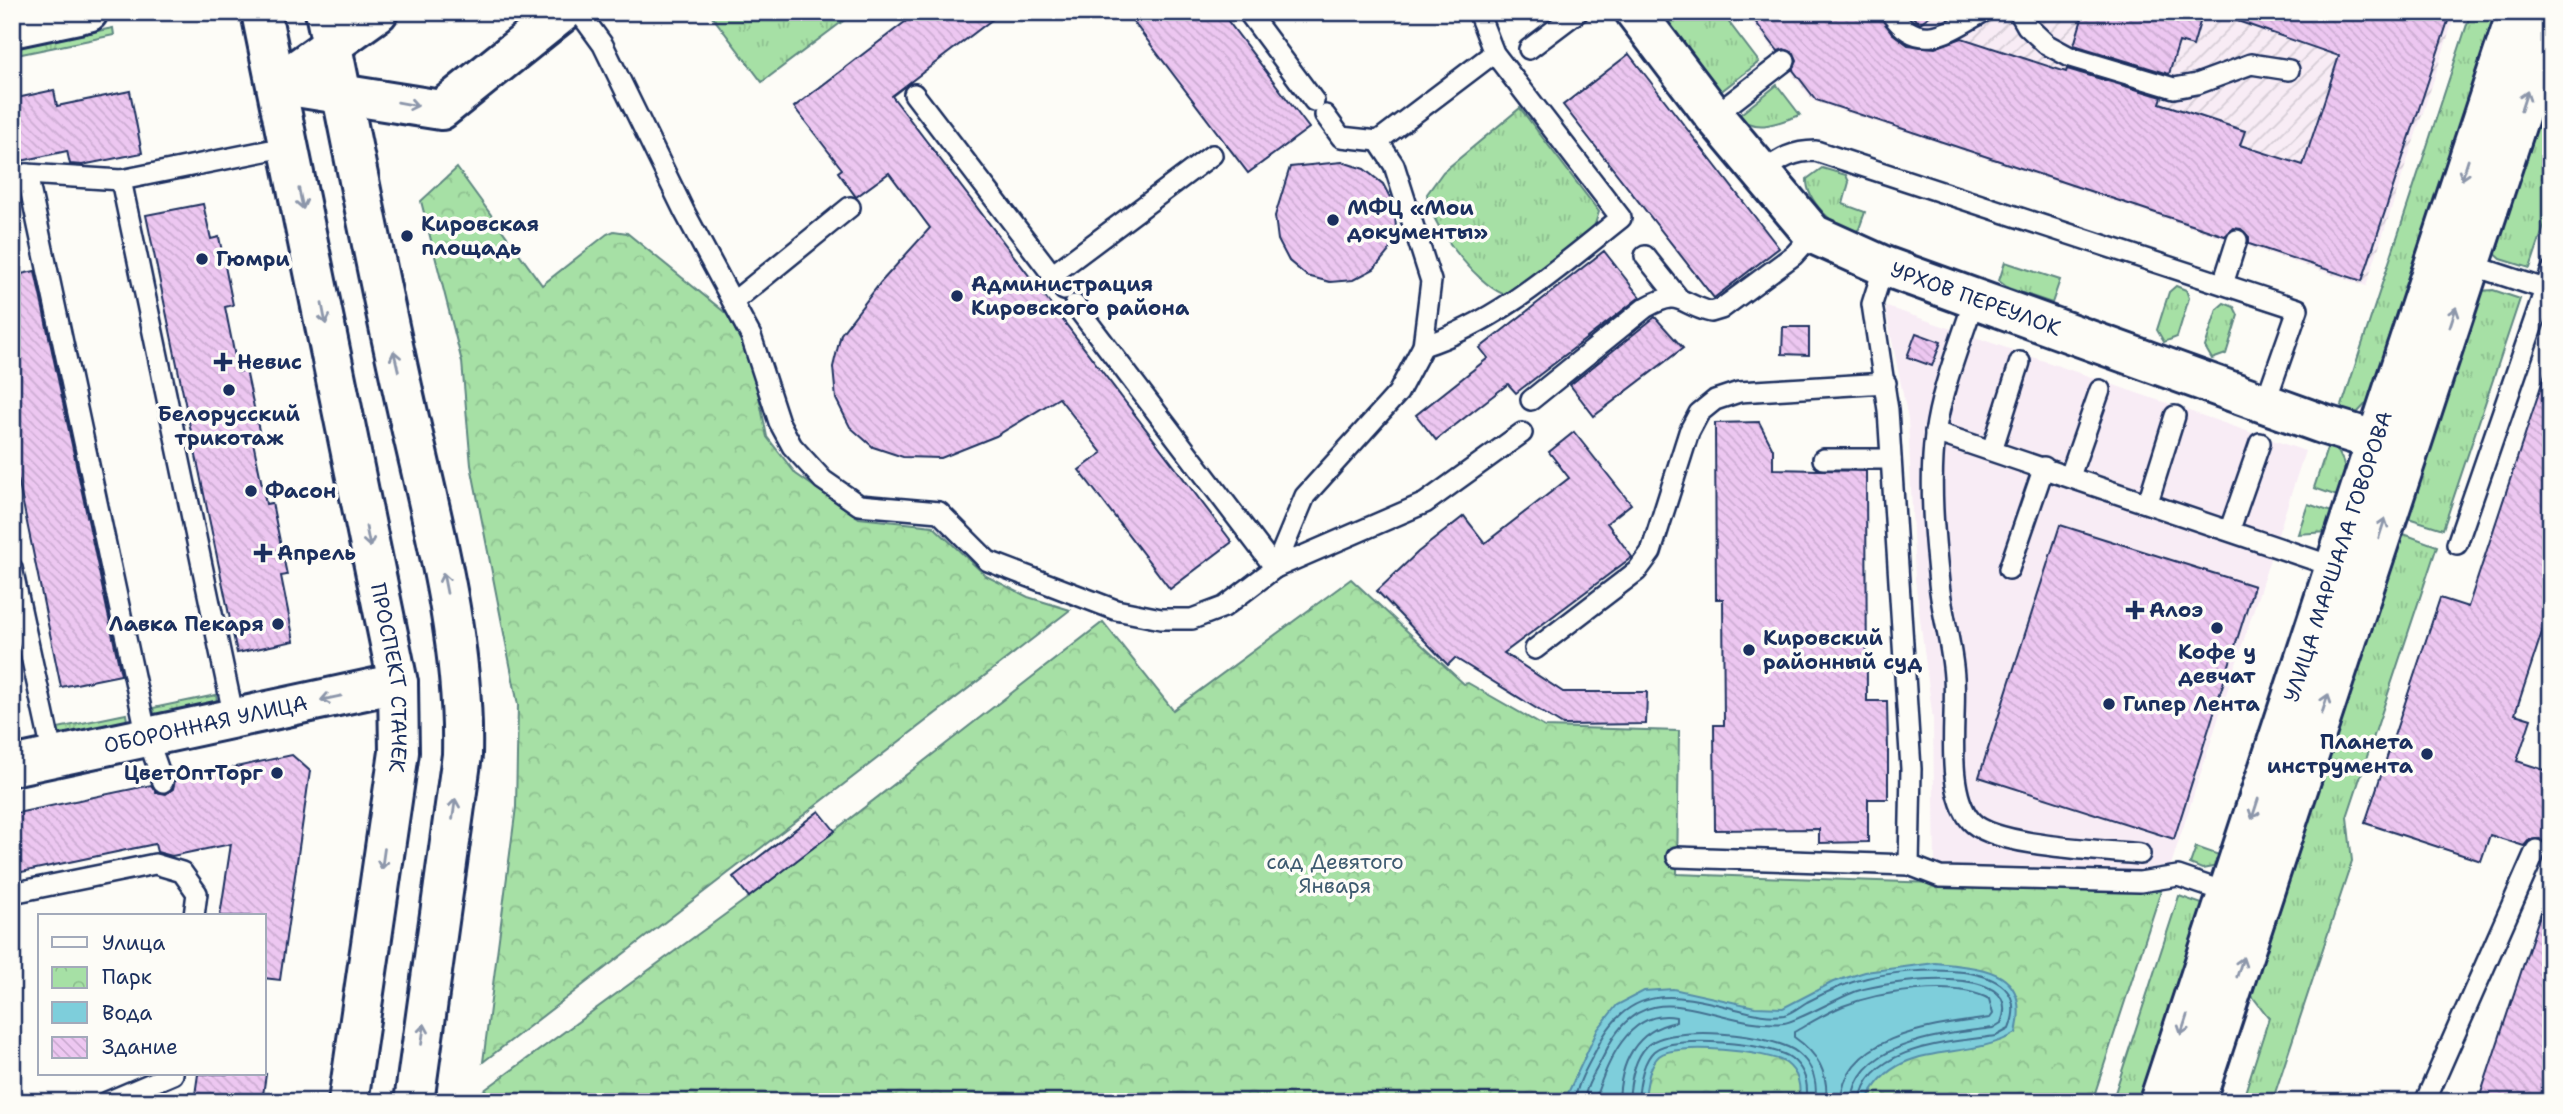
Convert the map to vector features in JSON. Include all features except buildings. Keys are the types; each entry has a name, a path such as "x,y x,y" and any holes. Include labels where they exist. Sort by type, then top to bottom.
{"main road":[{"path":"12,28 88,12"},
{"name":"ПРОСПЕКТ СТАЧЕК","path":"261,12 398,683 398,752 348,1102"},
{"path":"277,84 328,29 378,12"},
{"path":"277,84 341,92 441,110 563,12"},
{"name":"УРХОВ ПЕРЕУЛОК","path":"1635,12 1714,116 1813,234 1884,267 2393,446"},
{"name":"УЛИЦА МАРШАЛА ГОВОРОВА","path":"2159,1102 2244,899 2393,446 2454,259 2517,12"},
{"name":"УЛИЦА МАРШАЛА ГОВОРОВА","path":"2454,259 2551,19"},
{"path":"328,29 368,234 447,588 463,703 462,755 414,1102"},
{"name":"УЛИЦА МАРШАЛА ГОВОРОВА","path":"2195,1102 2244,899 2334,567 2393,446"},
{"name":"ОБОРОННАЯ УЛИЦА","path":"12,766 398,683"}],"lane":[{"path":"579,12 603,45 751,336 779,422 792,446 822,480 859,505 939,512 988,561 1116,610 1161,619 1192,619 1224,607 1275,568 1425,503 1522,433"},
{"path":"1248,12 1341,137 1378,141 1494,53"},
{"path":"1423,346 1461,334 1506,309 1621,218 1494,53 1478,12"},
{"path":"1529,49 1578,12"},
{"path":"1890,12 1902,29 1920,37 1944,34 1983,12"},
{"path":"2019,12 2027,26 2046,44 2070,57 2174,88 2197,84 2250,64 2289,70"},
{"path":"1714,116 1786,61"},
{"path":"914,94 1275,568"},
{"path":"1275,568 1305,496 1398,393 1423,346 1431,281 1394,165 1378,141"},
{"path":"163,782 147,737 20,175 121,180 290,146"},
{"path":"1763,172 1782,157 1798,150 1816,150 2298,309 2265,403"},
{"path":"1063,290 1212,155"},
{"path":"121,180 234,718"},
{"path":"733,302 850,207"},
{"path":"1645,256 1676,296 1711,313 1721,309 1794,255 1813,234"},
{"path":"2223,284 2237,240"},
{"path":"2454,259 2549,284 2457,544"},
{"path":"1884,267 1872,304 1885,383 1912,769 1909,865"},
{"path":"1531,400 1645,309 1661,299 1676,296"},
{"path":"1975,298 1936,432 1932,464 1939,582 1954,674 1955,780 1960,802 1972,822 2002,837 2140,853"},
{"path":"1992,450 2020,362"},
{"path":"1535,649 1637,571 1651,552 1689,432 1699,413 1715,400 1739,392 1885,383"},
{"path":"2070,476 2099,390"},
{"path":"2148,502 2175,416"},
{"path":"1936,432 2230,529 2334,567"},
{"path":"2230,529 2260,443"},
{"path":"1824,459 1891,459"},
{"path":"2009,569 2044,467"},
{"path":"12,569 53,757"},
{"path":"2425,1102 2536,850"},
{"path":"1677,857 1909,865 1940,877 2140,882 2178,876 2244,899"},
{"path":"12,893 155,864 180,863 197,893 194,914"},
{"path":"107,1102 168,1076"}],"shaded area":[{"path":"1744,12 2456,12 2366,286 1813,101"},
{"path":"1885,306 2305,451 2169,871 1935,871 1933,720 1915,580 1908,419"}],"green space":[{"path":"709,12 855,12 762,82"},
{"path":"1651,12 1721,12 1759,62 1715,96"},
{"path":"2471,12 2499,12 2373,396 2358,412 2339,415"},
{"path":"113,28 114,35 12,56 12,48"},
{"path":"2551,77 2551,152 2542,178 2551,181 2551,206 2530,268 2501,259 2493,252"},
{"path":"1777,85 1800,115 1760,126 1737,117"},
{"path":"1520,108 1599,212 1593,230 1515,290 1503,294 1480,278 1455,251 1429,206 1427,194 1443,172"},
{"path":"457,168 542,285 607,234 614,231 627,233 728,315 753,366 767,437 796,474 859,518 933,526 986,576 1028,597 1070,610 483,1062 516,807 518,705 471,465 462,362 421,201"},
{"path":"1822,168 1846,175 1849,182 1843,204 1865,212 1859,229 1854,233 1831,220 1811,196 1807,179"},
{"path":"2005,262 2060,280 2052,303 2008,288 1999,281"},
{"path":"2176,286 2186,290 2189,298 2177,337 2164,342 2157,330 2169,292"},
{"path":"2493,290 2520,299 2443,529 2405,517 2479,291"},
{"path":"2224,303 2234,307 2238,315 2226,354 2212,359 2205,347 2217,309"},
{"path":"2329,442 2343,461 2344,481 2340,497 2314,488"},
{"path":"2308,504 2335,513 2328,532 2298,534"},
{"path":"2401,533 2437,546 2347,817 2352,861 2272,1102 2242,1102 2269,1018 2249,992"},
{"name":"сад Девятого Января","path":"1351,579 1464,684 1468,683 1545,727 1679,731 1677,874 2161,891 2092,1102 478,1102 479,1094 749,897 1103,622 1173,710"},
{"path":"216,695 218,707 156,720 153,708"},
{"path":"126,714 128,727 61,741 58,728"},
{"path":"2196,847 2222,856 2218,866 2202,869 2190,864"},
{"path":"2179,896 2205,905 2141,1102 2112,1102"}],"water":[{"path":"1935,963 1986,970 2010,984 2019,1012 2016,1033 1975,1048 1913,1059 1894,1068 1879,1081 1866,1102 1799,1102 1798,1080 1786,1063 1743,1052 1702,1049 1668,1052 1659,1056 1650,1071 1644,1102 1568,1102 1568,1093 1598,1029 1617,1005 1644,991 1673,989 1755,1007 1783,1008 1833,982 1865,972"}],"place":[{"name":"МФЦ «Мои документы»","path":"1333,220"},
{"name":"Кировская площадь","path":"407,236"},
{"name":"Гюмри","path":"202,259"},
{"name":"Администрация Кировского района","path":"957,296"},
{"name":"Невис","path":"223,362"},
{"name":"Белорусский трикотаж","path":"229,390"},
{"name":"Фасон","path":"251,491"},
{"name":"Апрель","path":"263,553"},
{"name":"Алоэ","path":"2135,610"},
{"name":"Лавка Пекаря","path":"278,624"},
{"name":"Кофе у девчат","path":"2217,628"},
{"name":"Кировский районный суд","path":"1749,650"},
{"name":"Гипер Лента","path":"2109,704"},
{"name":"Планета инструмента","path":"2427,754"},
{"name":"ЦветОптТорг","path":"277,773"}]}
